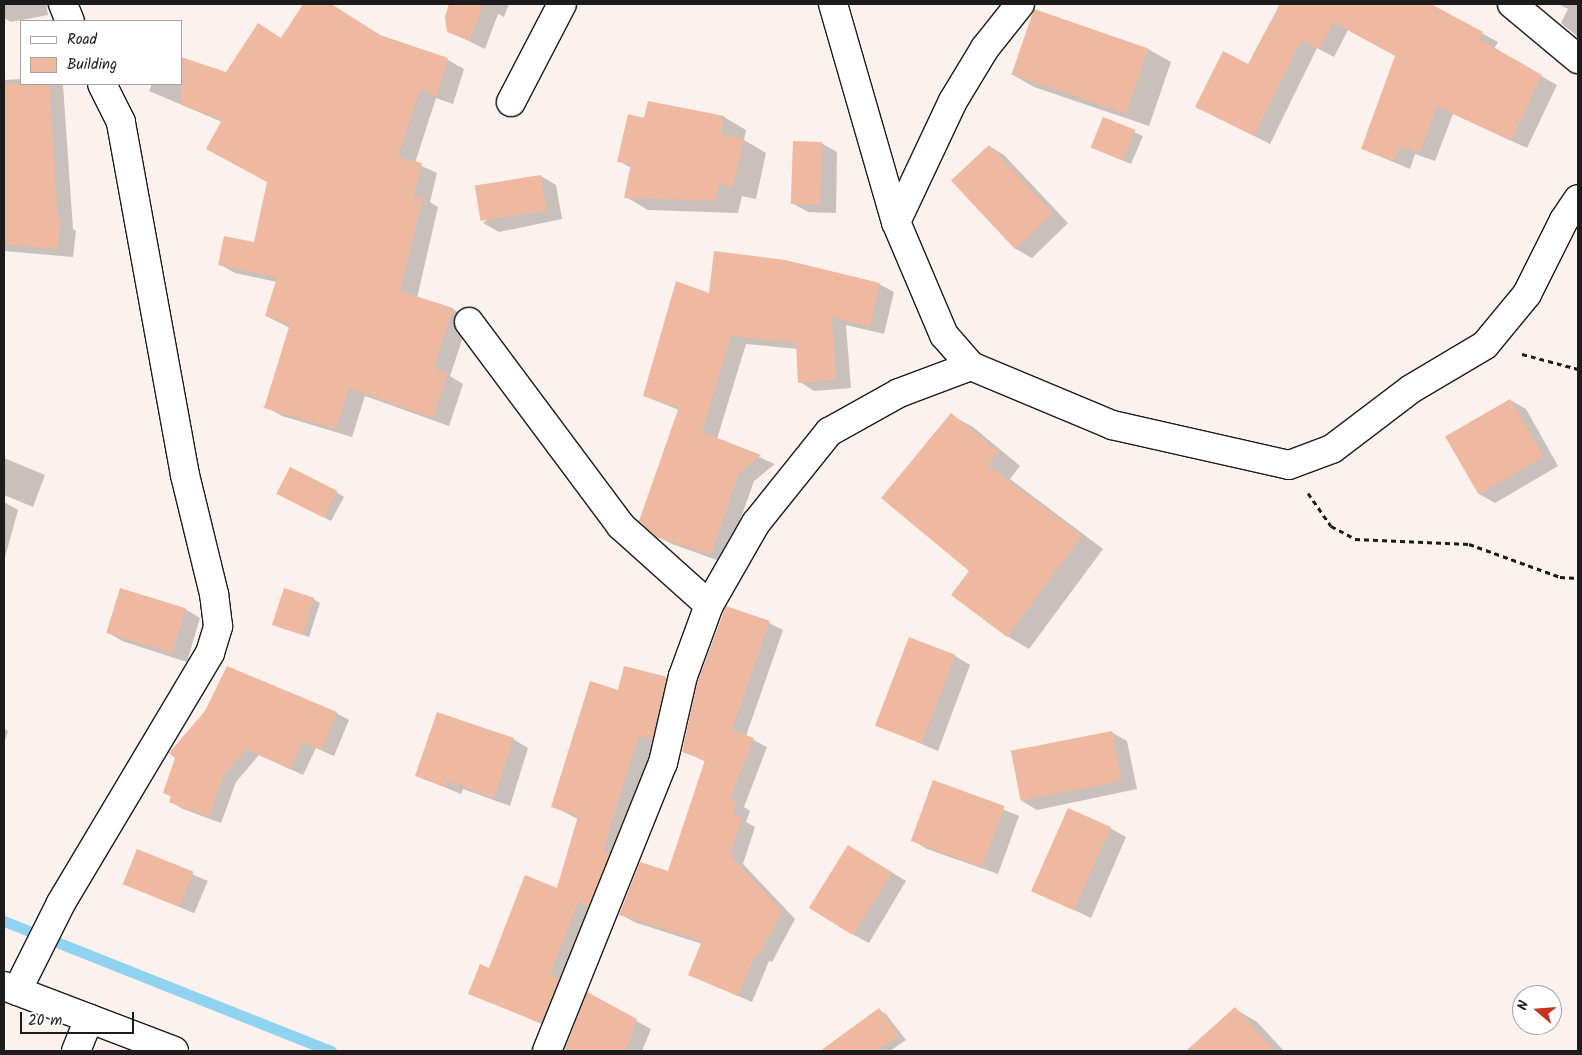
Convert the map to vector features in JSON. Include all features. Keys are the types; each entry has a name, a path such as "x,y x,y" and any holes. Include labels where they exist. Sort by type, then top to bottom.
{"street":[{"path":"63,4 70,20"},
{"path":"511,102 562,4"},
{"path":"833,4 896,222 944,335 971,366 1112,426 1289,465 1332,449 1411,389 1485,345 1527,294 1564,220 1578,199"},
{"path":"896,222 953,102 985,48 1020,4"},
{"path":"1512,4 1578,59"},
{"path":"102,85 121,122 185,475 214,594 218,626 210,653 10,989 174,1051"},
{"path":"469,322 489,352 525,396 621,526 709,605"},
{"path":"547,1051 663,763 683,676 709,605 756,523 829,432 899,393 971,366"},
{"path":"76,1051 90,1018"}],"path":[{"path":"1485,345 1578,369"},
{"path":"1289,465 1331,526 1355,539 1469,544 1560,577 1578,578"}],"building":[{"path":"303,4 331,4 380,35 448,58 437,96 420,90 398,157 422,163 413,198 423,197 400,291 453,308 434,368 448,373 433,418 349,388 336,429 264,408 290,324 265,316 277,277 218,265 224,236 254,242 267,182 206,149 222,120 181,104 182,57 226,72 258,23 281,38"},
{"path":"449,4 483,4 470,41 447,32 445,17"},
{"path":"1280,4 1431,4 1483,32 1479,39 1542,75 1511,141 1437,106 1420,153 1400,146 1394,161 1361,149 1395,56 1333,22 1319,49 1301,40 1254,136 1195,107 1223,51 1248,64"},
{"path":"1034,9 1148,48 1126,114 1012,74"},
{"path":"4,84 49,85 58,220 61,221 57,249 4,244"},
{"path":"648,101 724,116 721,134 744,139 733,187 719,184 716,201 624,198 631,164 617,162 628,114 644,118"},
{"path":"1103,117 1135,130 1123,161 1091,148"},
{"path":"793,141 822,142 820,205 791,204"},
{"path":"989,145 1053,214 1015,249 951,180"},
{"path":"541,175 547,211 480,221 475,185"},
{"path":"714,251 785,260 880,283 870,327 832,317 836,380 798,383 796,343 731,336 702,432 761,455 739,473 711,555 656,537 639,521 679,407 643,396 676,281 709,293"},
{"path":"1510,399 1544,457 1479,495 1445,436"},
{"path":"951,413 999,452 988,465 1082,536 1007,637 951,595 969,571 881,498"},
{"path":"290,467 337,491 324,518 276,494"},
{"path":"120,588 186,608 172,653 106,633"},
{"path":"284,588 314,598 302,635 272,625"},
{"path":"726,606 770,621 732,730 754,738 730,800 737,802 733,815 742,818 730,855 782,911 759,956 756,954 738,996 688,975 702,941 619,915 640,862 668,871 705,760 682,752 697,683"},
{"path":"909,637 956,655 922,744 875,726"},
{"path":"227,666 337,712 321,750 303,742 290,769 246,749 224,775 209,817 169,802 171,796 163,793 175,758 169,753 205,711"},
{"path":"624,666 667,677 652,740 639,735 603,851 610,853 589,906 578,902 550,975 559,979 541,1023 468,994 480,964 489,968 525,875 557,888 578,816 551,807 590,681 618,690"},
{"path":"437,712 514,738 494,798 447,781 445,787 415,776"},
{"path":"1112,731 1122,781 1021,801 1011,751"},
{"path":"933,780 1004,806 982,867 911,841"},
{"path":"1068,808 1111,827 1074,910 1031,891"},
{"path":"848,845 892,873 853,935 809,908"},
{"path":"137,849 194,872 179,907 123,884"},
{"path":"587,992 637,1019 626,1051 564,1051"},
{"path":"1235,1007 1275,1051 1186,1051"},
{"path":"879,1008 899,1035 877,1051 820,1051"}],"waterway":[{"path":"4,921 331,1051"}]}
